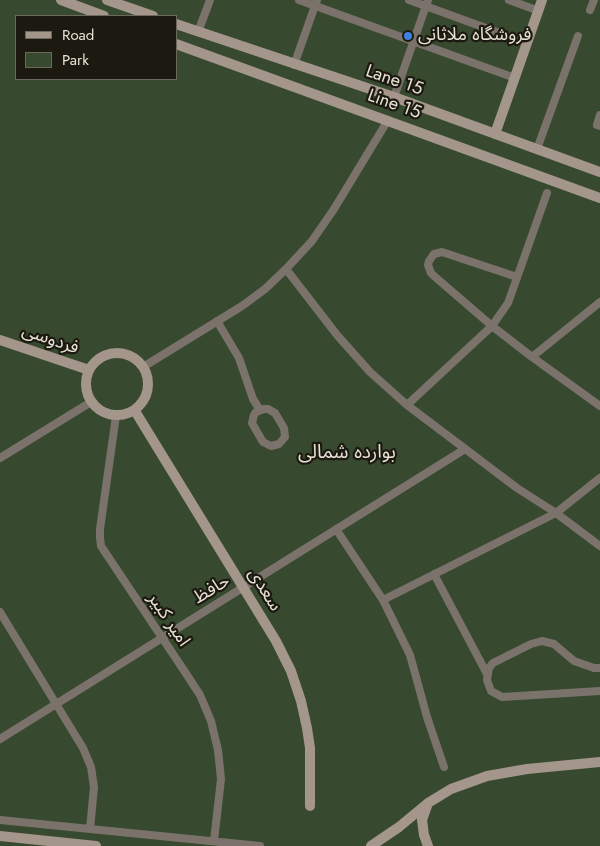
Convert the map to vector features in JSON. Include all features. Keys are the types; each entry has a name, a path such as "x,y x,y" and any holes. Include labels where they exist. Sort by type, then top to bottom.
{"street":[{"path":"61,0 101,15"},
{"path":"107,0 150,15"},
{"path":"198,32 210,0"},
{"path":"299,0 316,3 515,78"},
{"path":"408,0 427,3 527,42"},
{"path":"509,0 538,11"},
{"path":"496,134 542,0"},
{"path":"590,10 594,0"},
{"path":"294,64 316,3"},
{"path":"394,97 427,3"},
{"name":"Lane 15","path":"178,25 394,97 600,172"},
{"path":"537,149 578,36"},
{"name":"Line 15","path":"178,45 600,198"},
{"path":"257,74 255,62 260,53"},
{"path":"600,115 596,125 600,126"},
{"path":"144,367 242,306 265,289 286,269 312,241 334,209 388,120"},
{"path":"407,405 492,326 508,303 547,193"},
{"path":"518,276 442,252 434,254 429,261 431,273 492,326 600,406"},
{"path":"286,269 337,335 370,372 407,405 517,488 556,513 600,546"},
{"path":"532,357 600,302"},
{"path":"217,321 239,358 260,410"},
{"name":"فردوسی","path":"0,340 89,370"},
{"path":"118,352 128,354 144,367 148,376 149,386 142,404 135,411 126,415 106,414 97,409 86,393 85,383 89,370 100,358 108,354 118,352"},
{"path":"0,458 91,402"},
{"path":"268,409 272,411 284,428 285,437 279,444 267,445 254,427 252,423 254,415 260,410 268,409"},
{"name":"سعدی","path":"135,411 276,641 291,670 301,701 310,748 310,806"},
{"name":"امیر کبیر","path":"116,416 100,538 106,554 200,695 210,721 218,750 221,778 214,841"},
{"name":"حافظ","path":"0,739 464,449"},
{"path":"383,600 556,513 600,478"},
{"path":"336,529 383,600 410,655 427,717 444,767"},
{"path":"434,574 487,674 488,686 492,691 502,697 600,691"},
{"path":"0,612 57,703 83,748 91,767 94,787 90,829"},
{"path":"487,674 493,663 536,641 554,644 574,661 594,668 600,668"},
{"path":"370,846 399,827 428,802 451,789 487,776 527,769 600,762"},
{"path":"428,802 422,820 428,846"},
{"path":"0,820 260,846"},
{"path":"0,836 96,846"}],"green space":[{"path":"0,0 600,0 600,846 0,846"}],"place":[{"name":"فروشگاه ملاثانی","path":"408,36"}],"district":[{"name":"بوارده شمالی","path":"347,453"}]}
